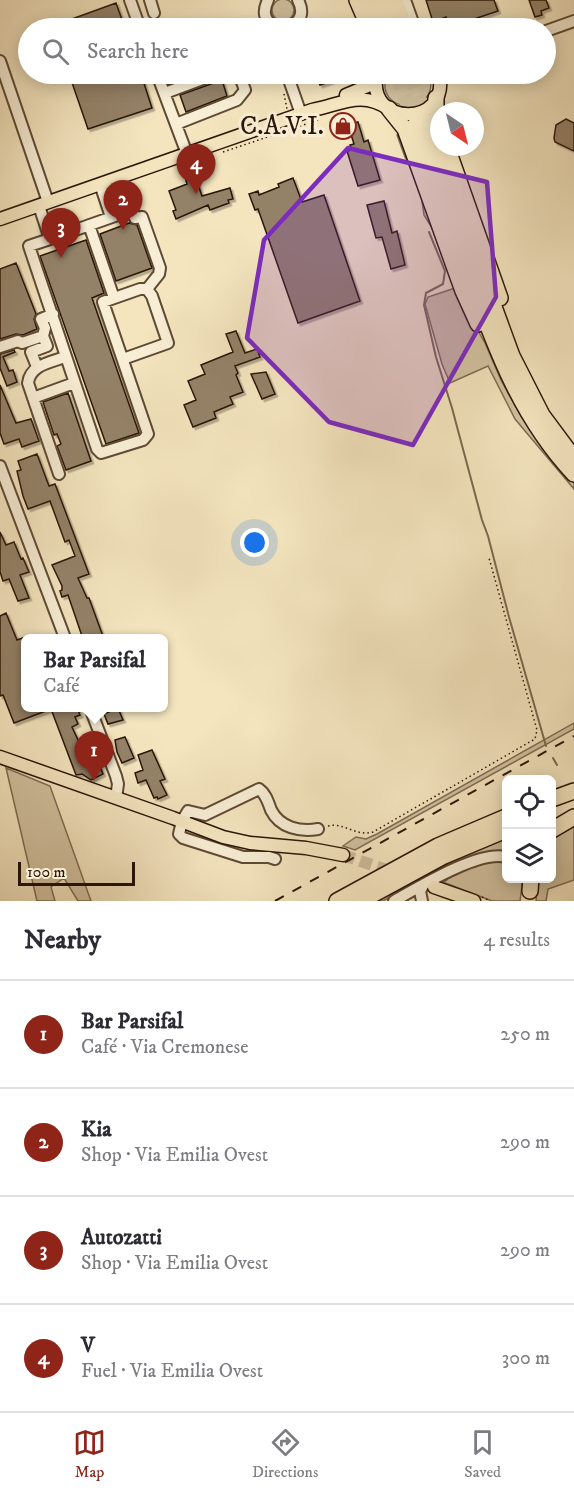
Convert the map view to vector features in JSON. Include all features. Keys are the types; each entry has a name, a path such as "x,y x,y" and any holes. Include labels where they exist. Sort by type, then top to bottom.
{"highway":[{"path":"357,0 365,18"},
{"path":"371,0 377,18"},
{"path":"383,0 389,18"},
{"path":"395,0 401,18"},
{"path":"438,93 436,109 427,123 498,353 516,392 537,427"},
{"path":"389,109 398,118 406,133 471,310 514,399 574,474"},
{"path":"427,123 512,356 538,408 574,458"},
{"path":"450,156 494,279 513,346 525,375 557,436"},
{"path":"556,799 574,791"},
{"path":"556,800 574,797"},
{"path":"556,815 574,810"},
{"path":"554,829 574,817"},
{"path":"337,901 438,846 502,819"},
{"path":"361,901 444,856 502,832"}],"main road":[{"path":"0,219 307,112 371,84"},
{"path":"376,84 382,102 389,109"},
{"path":"307,112 362,98 375,101 403,115 413,115 427,109 438,93 438,84"},
{"path":"0,757 235,840 306,848 343,855"},
{"path":"429,886 474,901"}],"street":[{"path":"150,0 154,13"},
{"path":"298,0 301,9 298,18"},
{"path":"405,0 411,18"},
{"path":"132,1 137,18"},
{"path":"556,27 574,21"},
{"path":"0,61 44,204 50,238"},
{"path":"161,84 187,154"},
{"path":"165,93 189,84"},
{"path":"176,124 237,100 245,90 243,84"},
{"path":"291,84 307,112"},
{"path":"438,93 442,84"},
{"path":"100,184 111,217"},
{"path":"132,210 135,218 140,216 143,218 160,268 159,274 147,289 140,289 103,302 148,434 143,440 104,453 99,452 29,246 132,210"},
{"path":"89,225 114,298"},
{"path":"123,359 168,343 152,296 147,289"},
{"path":"0,347 18,341 22,344 26,354 47,346 43,336 45,328 41,319 53,314"},
{"path":"22,344 43,336"},
{"path":"32,352 37,367"},
{"path":"59,474 28,383 29,376 37,367 65,357"},
{"path":"33,398 75,383"},
{"path":"0,466 5,493 62,634"},
{"path":"92,712 116,776 118,784 116,798"},
{"path":"275,859 243,857 183,838 179,832 182,821 189,811 206,815 257,789 263,792 276,818 284,825 298,829 318,829"},
{"path":"422,901 420,891 485,857 502,856"},
{"path":"394,901 429,886"}],"path":[{"path":"287,110 282,95 293,91"},
{"path":"220,151 225,152 325,117"},
{"path":"318,829 338,825 362,833 373,831 535,739 537,730 489,558"}],"highlighted area":[{"path":"348,148 487,182 496,297 413,445 329,422 247,338 264,240"}],"shaded area":[{"path":"283,-1 291,2 293,6 291,18 275,18 272,10 275,2"},
{"path":"386,84 430,84 431,88 426,98 418,104 408,106 397,104 389,98"},
{"path":"400,133 469,315 521,416 574,483 574,489 515,419 488,366 450,383 442,364 425,304 428,297 455,288 432,228 424,215 420,187 405,157 397,135"},
{"path":"574,723 574,729 355,850 343,846 356,837 366,839 377,834"},
{"path":"6,768 50,786 91,901 78,901 64,878 51,887 55,901 37,901"},
{"path":"574,823 574,880 548,889 546,901 536,901 538,883 556,883 556,836"},
{"path":"502,839 502,852 494,851 405,888 383,901 377,901 445,864"},
{"path":"491,859 502,860 502,883 522,883 520,901 492,901 443,882 447,878"}],"building":[{"path":"426,0 494,0 498,11 477,18 432,18"},
{"path":"529,0 546,0 549,8 541,11 542,15 535,17"},
{"path":"116,3 121,18 75,18"},
{"path":"72,84 144,84 152,108 88,129"},
{"path":"211,84 223,84 227,96 186,112 180,95"},
{"path":"566,119 574,123 574,151 555,142 554,138 556,125"},
{"path":"358,122 364,142 368,140 380,180 358,186 347,151 352,150 350,145 354,144 348,125"},
{"path":"191,164 202,196 230,188 233,199 228,200 229,203 210,210 208,205 176,219 173,211 176,210 169,191 187,184 182,167"},
{"path":"293,178 302,202 324,195 360,301 298,323 258,209 255,210 249,194 258,191 259,195"},
{"path":"384,201 392,233 397,231 405,265 391,269 382,237 376,238 367,205"},
{"path":"129,223 137,225 152,268 116,281 100,234"},
{"path":"86,240 104,293 92,298 139,433 106,444 40,256"},
{"path":"16,263 36,314 34,319 37,329 23,335 16,334 0,339 0,269"},
{"path":"236,331 245,353 257,349 260,357 235,366 243,392 230,397 233,404 214,412 216,418 193,427 184,405 196,400 188,381 205,374 201,365 233,352 226,334"},
{"path":"14,350 15,352 3,357 9,371 13,370 17,382 7,386 0,368 0,354"},
{"path":"266,372 275,394 262,399 251,374"},
{"path":"0,385 16,423 31,419 39,441 22,447 19,439 4,444 0,433"},
{"path":"68,393 91,461 66,470 57,446 61,444 57,434 54,435 43,402"},
{"path":"37,454 49,486 55,484 89,574 78,578 89,598 102,634 81,634 68,595 62,597 60,591 62,586 52,565 75,556 69,540 65,542 50,501 28,509 17,471 21,470 18,461"},
{"path":"0,532 6,545 14,542 21,559 23,558 29,572 20,575 29,598 18,601 9,579 3,581 0,572"},
{"path":"6,613 17,640 21,638 21,712 43,712 14,723 3,695 0,696 0,616"},
{"path":"52,712 79,712 80,715 75,717 78,724 72,727 79,742 88,739 103,774 91,780 82,774 76,775"},
{"path":"120,712 123,720 108,724 104,714"},
{"path":"125,737 134,758 122,763 115,740"},
{"path":"152,750 165,779 160,781 167,795 158,799 154,798 146,780 138,783 135,773 143,770 138,755"}],"waterway":[{"path":"429,232 445,271 443,284 426,293 424,305 436,357 546,746"},
{"path":"553,758 557,765"}],"tunnel":[{"path":"401,84 415,125"},
{"path":"413,84 426,121"},
{"path":"343,855 433,886"}],"railway":[{"path":"275,901 574,736"}],"place":[{"name":"C.A.V.I.","path":"343,126"},
{"name":"V","path":"196,194"},
{"name":"Kia","path":"123,230"},
{"name":"Autozatti","path":"61,258"},
{"name":"Bar Parsifal","path":"94,781"}]}
